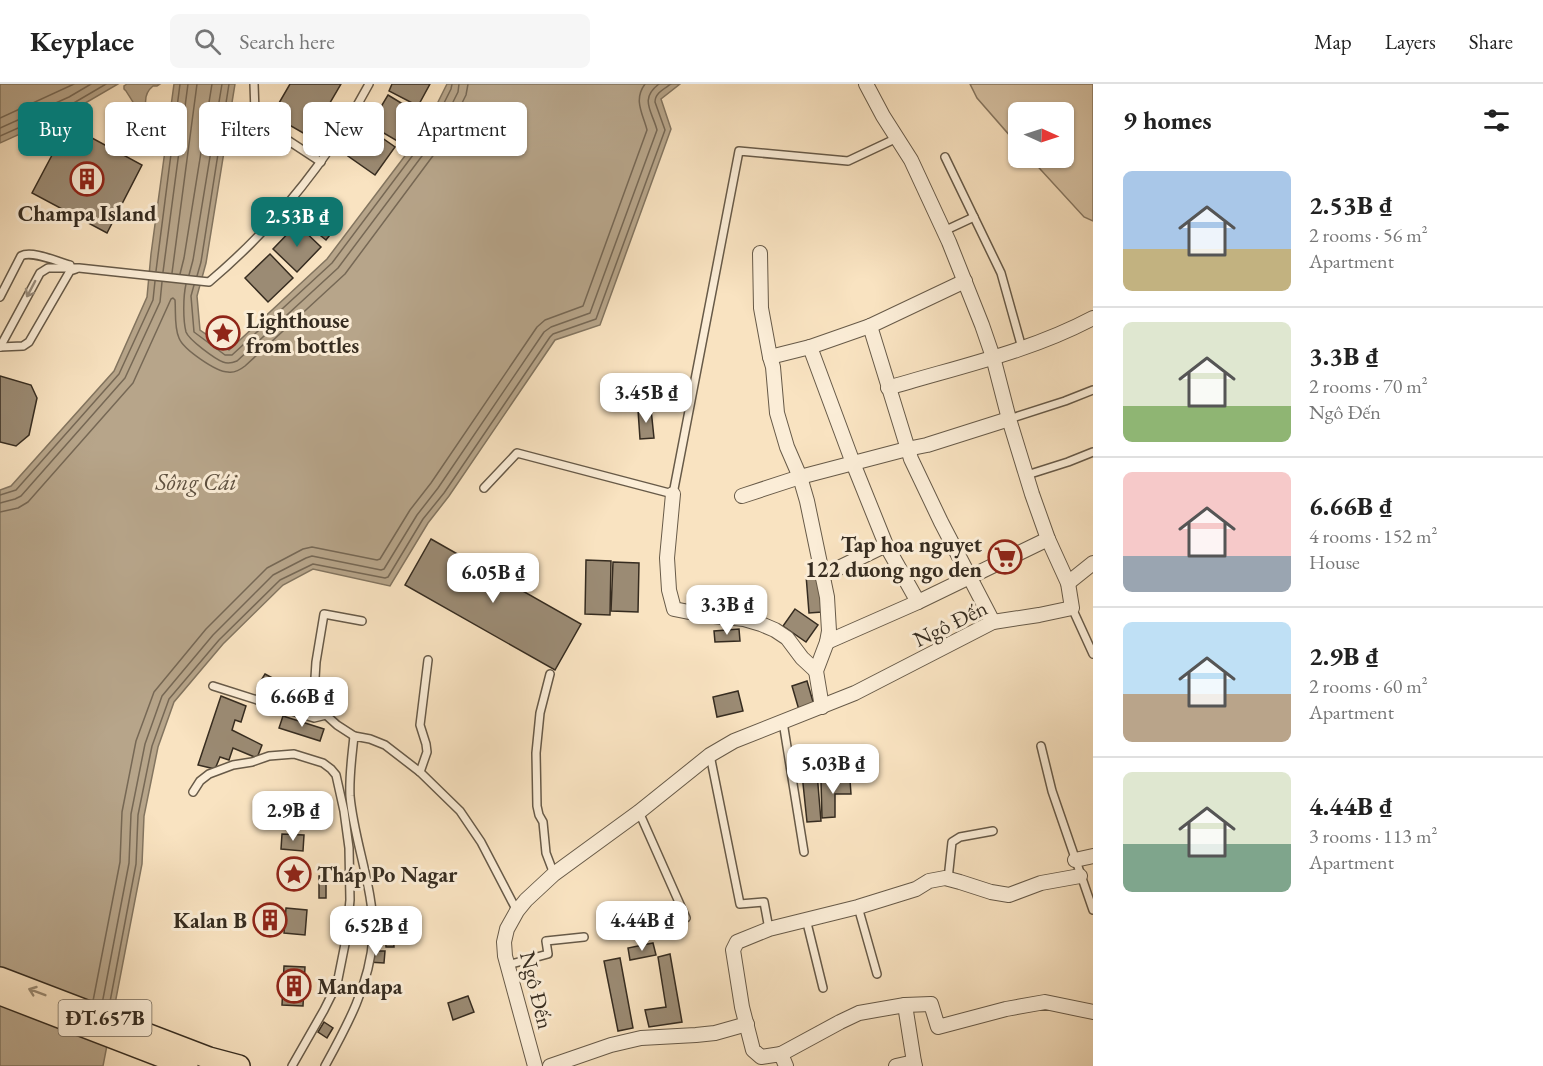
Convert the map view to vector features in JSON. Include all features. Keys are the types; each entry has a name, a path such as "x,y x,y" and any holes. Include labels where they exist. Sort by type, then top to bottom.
{"main road":[{"name":"ĐT.657B","path":"0,978 209,1058 239,1066"},
{"name":"ĐT.657B","path":"0,994 187,1066"}],"street":[{"path":"866,84 910,160 965,281 993,357 1009,419 1048,539 1068,582 1071,608"},
{"path":"760,253 761,308 773,367 777,413 807,501 827,597 829,631 816,671 822,707"},
{"path":"770,357 810,347 870,326 965,281"},
{"path":"888,388 1023,348 1062,334 1093,318"},
{"path":"870,326 907,449 918,476 993,622"},
{"path":"810,347 886,545 918,602"},
{"path":"742,496 800,477 927,445 1009,419"},
{"path":"674,494 667,558 669,590 674,609 744,619 768,627 787,638 802,658 816,671"},
{"path":"827,642 918,602 1048,539"},
{"path":"822,576 886,545"},
{"path":"1068,582 1093,563"},
{"name":"Ngô Đến","path":"535,1066 504,942 507,929 517,911 554,874 639,812 710,755 734,741 855,693 993,622 1071,608"},
{"path":"1076,860 1093,856"},
{"path":"1080,876 1041,883 1009,895 945,878 929,881 916,889 858,908 769,929 737,942 733,950 742,1007 753,1050 761,1057 784,1060 840,1022 859,1014 905,1005 931,1004 938,1027 1006,1009 1045,1002 1093,1012"},
{"path":"896,1066 914,1064 905,1005"},
{"path":"550,1066 611,1045 641,1038 705,1034 747,1024"}],"lane":[{"path":"254,84 255,112 260,122 321,162"},
{"path":"0,347 40,273 48,268 79,268 209,282 246,250 321,162 369,84"},
{"path":"484,488 518,453 674,494 739,151 848,161 897,138"},
{"path":"945,157 1001,273 1023,348"},
{"path":"944,231 974,217"},
{"path":"0,297 21,256 25,254 79,268"},
{"path":"0,347 23,346 29,342 69,271 79,268"},
{"path":"1009,419 1093,390"},
{"path":"1027,475 1093,452"},
{"path":"1071,608 1093,654"},
{"path":"362,621 324,614 315,678 326,715 354,736 385,745 420,772 460,811 481,842 517,911"},
{"path":"420,772 427,752 420,725 428,660"},
{"path":"550,674 540,712 536,753 537,806 543,822 546,853 554,874"},
{"path":"213,686 314,718 326,715"},
{"path":"783,722 804,852"},
{"path":"325,1066 363,986 373,937 371,909 350,796 354,736"},
{"path":"1041,746 1052,791 1093,910"},
{"path":"193,792 200,781 209,774 233,765 270,756 294,754 323,763 336,775 344,811 348,848 350,900 346,939 337,984 292,1066"},
{"path":"710,755 740,904 764,902 769,929"},
{"path":"639,812 686,918"},
{"path":"948,879 952,842 960,837 993,831"},
{"path":"858,908 878,974"},
{"path":"806,919 823,988"},
{"path":"508,965 548,954 546,941 584,937"}],"shaded area":[{"path":"970,84 1093,84 1093,221 1084,217 1039,168 1074,168 1074,102 1008,102 1008,134 977,98"}],"water":[{"path":"0,84 118,84 87,102 18,102 18,135 0,143"},
{"path":"127,84 160,84 149,90 146,102 132,102 124,86"},
{"name":"Sông Cái","path":"174,84 235,84 232,102 199,102 199,156 223,156 206,263 197,296 200,330 229,350 327,259 405,156 527,156 527,102 438,102 447,84 680,84 661,99 671,129 600,325 555,340 449,496 428,523 390,586 313,569 283,585 223,644 174,702 158,747 144,816 142,864 103,1066 0,1066 0,490 11,486 114,371 147,297 164,156 187,156 187,102 172,102"}],"building":[{"path":"290,84 341,84 330,102 303,102 303,133 291,126 291,102 280,102"},
{"path":"392,84 430,84 420,102 410,102 389,91"},
{"path":"388,95 400,102 396,102 396,140 384,133 384,102"},
{"name":"Champa Island","path":"93,139 105,145 105,156 125,156 142,165 107,233 32,193 52,156 93,156"},
{"path":"384,139 395,147 375,175 348,156 384,156"},
{"path":"312,206 337,226 326,240 301,220"},
{"path":"297,224 321,247 297,272 273,249"},
{"path":"270,254 293,278 268,302 245,278"},
{"path":"0,376 31,385 37,398 29,435 16,446 0,442"},
{"path":"651,409 654,438 640,439 638,410"},
{"path":"431,539 581,624 555,670 405,585"},
{"path":"586,560 611,561 610,615 585,614"},
{"path":"613,562 639,563 638,612 611,611"},
{"path":"819,574 822,612 809,613 806,575"},
{"path":"795,609 818,625 806,642 783,626"},
{"path":"739,629 740,641 715,642 714,631"},
{"path":"265,674 280,682 272,696 257,687"},
{"path":"807,681 814,705 799,710 792,686"},
{"path":"738,691 743,711 717,717 713,697"},
{"path":"221,696 246,706 241,722 235,720 232,730 262,745 257,758 233,748 229,760 220,757 215,769 198,765"},
{"path":"283,716 324,729 320,741 279,728"},
{"path":"817,773 821,821 807,822 802,774"},
{"path":"850,780 851,794 835,794 835,817 822,818 821,781"},
{"path":"282,834 304,835 303,851 281,849"},
{"path":"319,876 326,876 326,898 319,898"},
{"path":"286,908 307,910 305,935 284,933"},
{"name":"Kalan B","path":"265,914 276,915 275,927 265,926"},
{"path":"385,929 393,929 394,947 386,947"},
{"path":"653,943 656,955 630,960 628,948"},
{"path":"368,951 385,951 384,963 368,962"},
{"path":"670,954 682,1022 649,1027 645,1010 666,1007 658,957"},
{"path":"620,958 633,1028 618,1031 604,961"},
{"name":"Mandapa","path":"284,966 305,967 303,1006 282,1005"},
{"path":"468,996 474,1012 453,1020 448,1003"},
{"path":"324,1022 333,1028 327,1038 318,1032"}],"place":[{"name":"Champa Island","path":"87,179"},
{"name":"Lighthouse from bottles","path":"223,333"},
{"name":"Tap hoa nguyet 122 duong ngo den","path":"1005,557"},
{"name":"Tháp Po Nagar","path":"294,874"},
{"name":"Kalan B","path":"270,920"},
{"name":"Mandapa","path":"294,986"}]}
